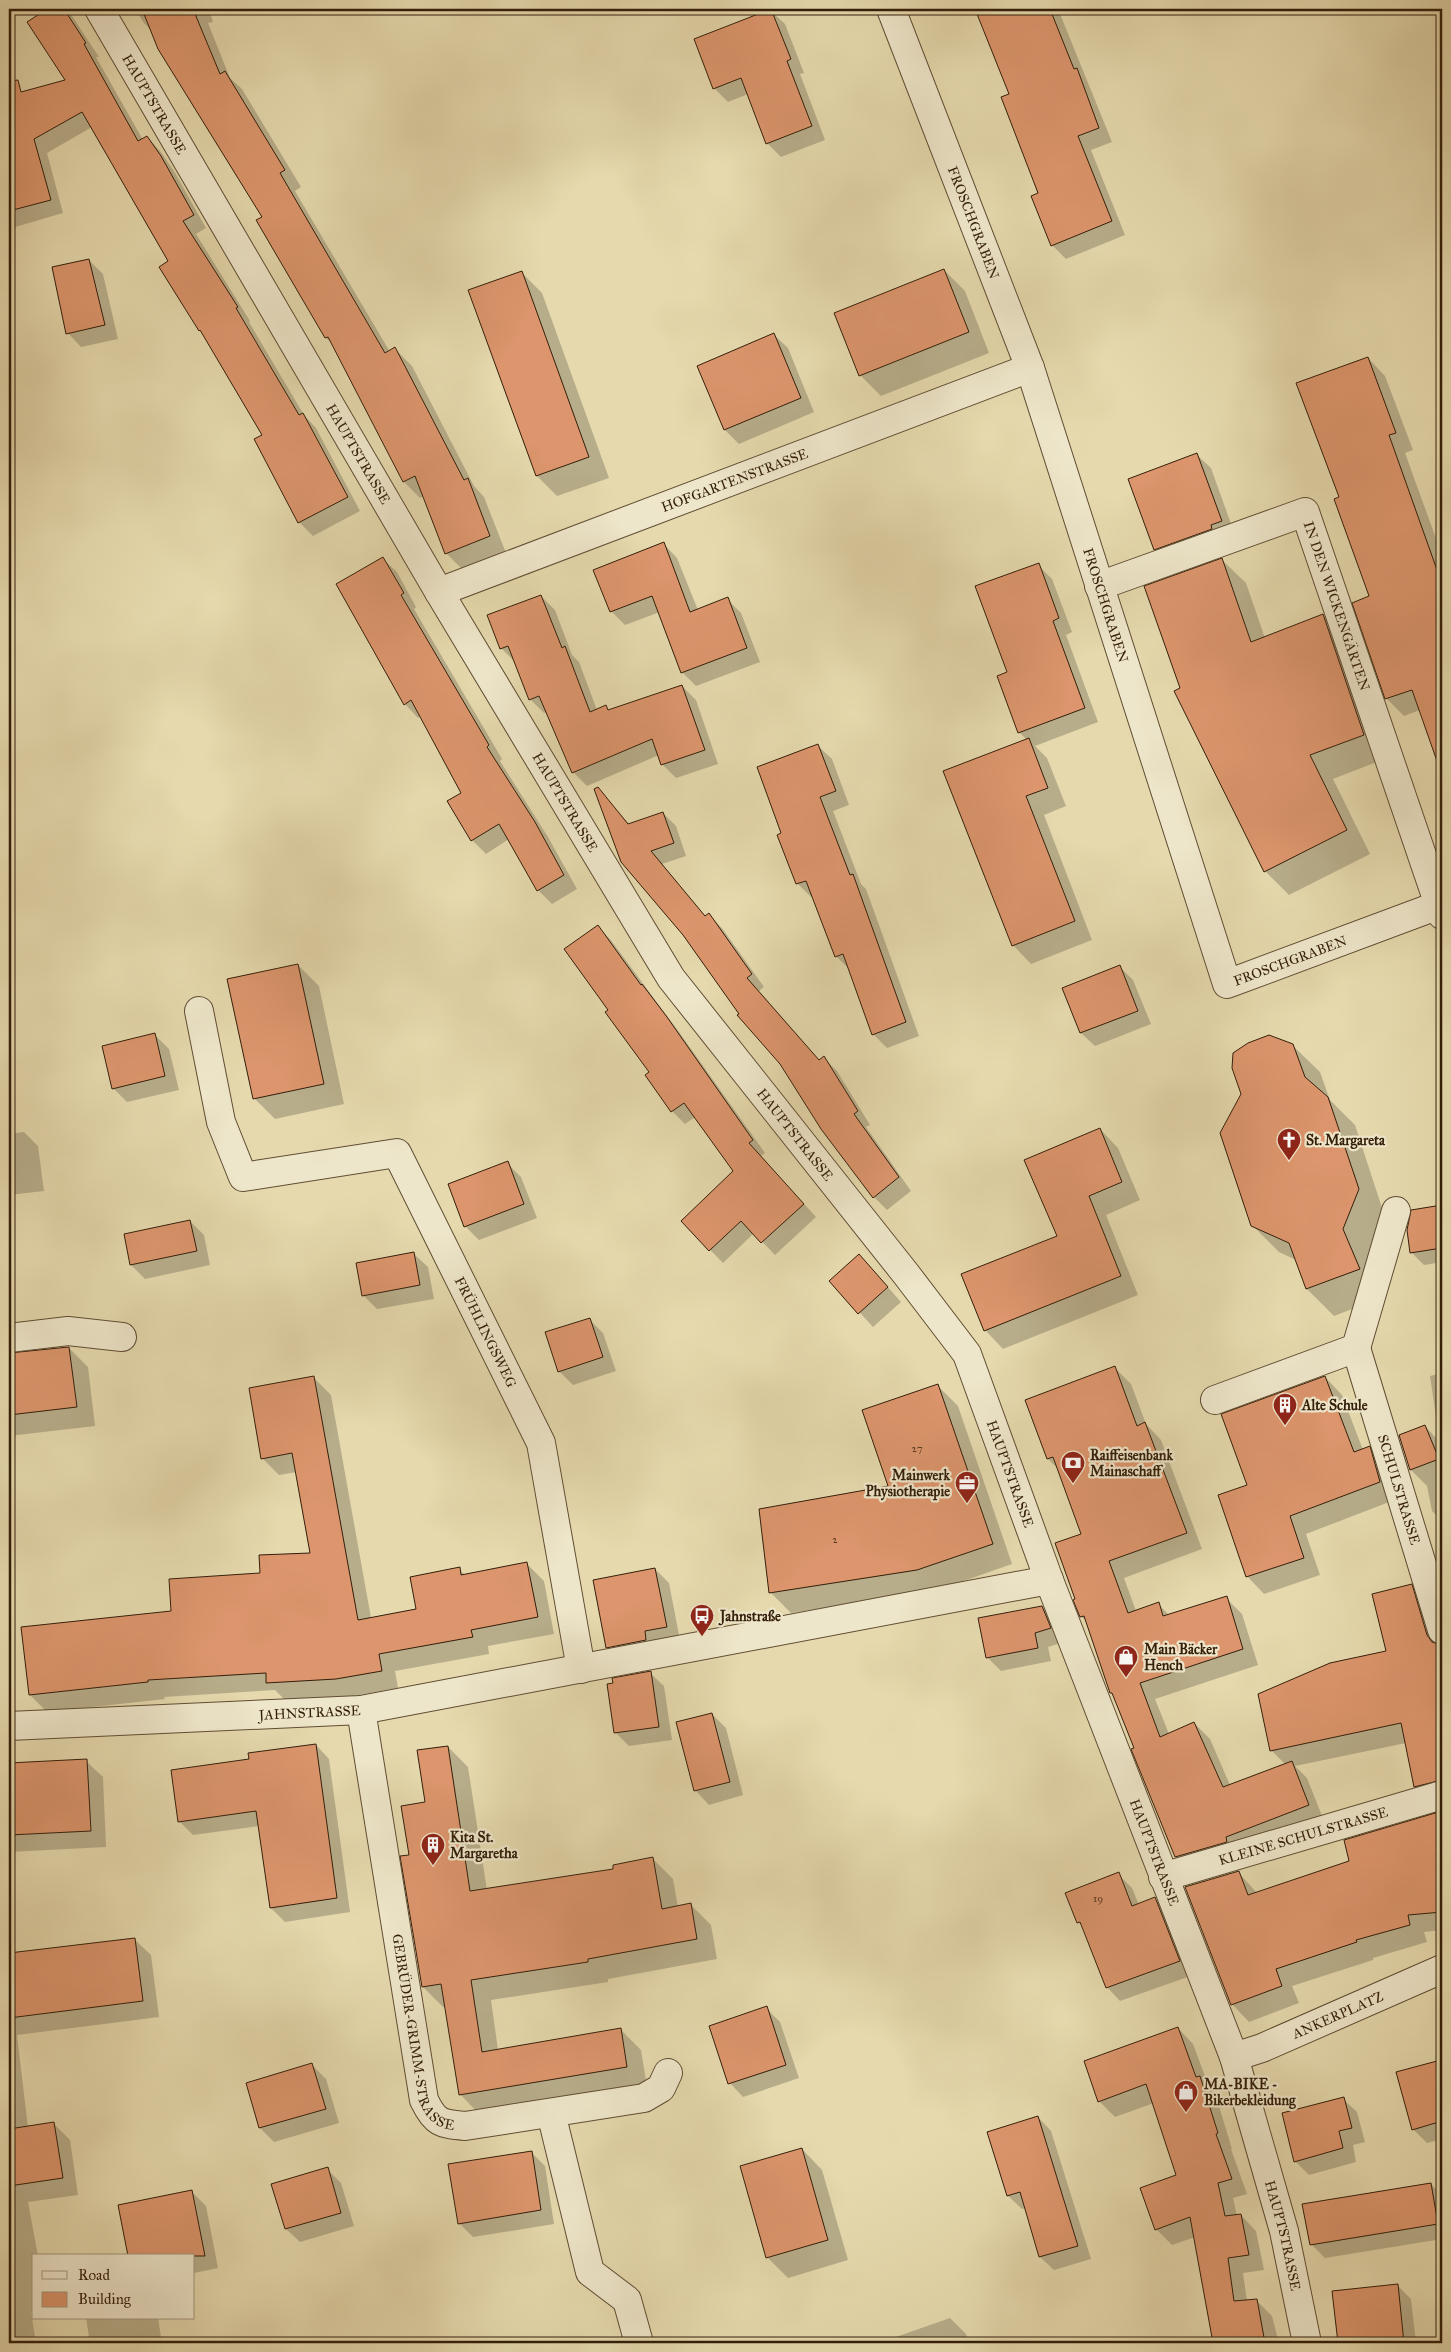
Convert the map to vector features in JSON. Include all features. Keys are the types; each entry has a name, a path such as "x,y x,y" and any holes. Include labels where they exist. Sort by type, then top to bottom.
{"street":[{"name":"HAUPTSTRASSE","path":"99,9 439,592 671,978 906,1274 966,1354 1049,1580 1234,2057 1284,2231 1307,2343"},
{"name":"FROSCHGRABEN","path":"891,9 1030,368 1227,984 1440,910"},
{"name":"HOFGARTENSTRASSE","path":"439,592 1030,368"},
{"name":"IN DEN WICKENGÄRTEN","path":"1099,586 1305,512 1440,910"},
{"name":"FRÜHLINGSWEG","path":"199,1011 221,1122 243,1177 397,1153 541,1444 581,1669"},
{"path":"1216,1400 1356,1348 1396,1212"},
{"path":"9,1338 68,1331 122,1337"},
{"name":"SCHULSTRASSE","path":"1356,1348 1442,1630"},
{"name":"JAHNSTRASSE","path":"9,1726 361,1710 1049,1580"},
{"name":"GEBRÜDER-GRIMM-STRASSE","path":"361,1710 424,2100 431,2115 440,2123 465,2126 644,2098 660,2088 668,2073"},
{"name":"KLEINE SCHULSTRASSE","path":"1163,1877 1442,1795"},
{"name":"ANKERPLATZ","path":"1234,2057 1262,2048 1442,1969"},
{"path":"551,2112 590,2272 627,2300 639,2343"}],"building":[{"path":"47,9 64,9 86,43 84,44 138,141 147,136 161,156 194,215 183,221 238,307 236,308 299,415 303,413 348,497 298,523 254,439 262,435 200,330 159,267 168,261 82,112 34,139 51,200 9,211 9,81 18,80 21,92 65,80 27,22"},
{"path":"142,9 193,9 220,74 225,71 285,170 280,173 385,353 395,347 464,480 468,478 490,536 445,554 415,476 403,482 328,337 325,338 256,220 262,217 158,49"},
{"path":"771,9 791,59 787,61 812,126 766,144 741,78 713,89 694,39"},
{"path":"975,9 1050,9 1074,69 1077,68 1099,128 1078,136 1112,221 1051,246 1031,196 1038,193 1001,97 1009,94"},
{"path":"89,259 105,325 66,334 52,267"},
{"path":"944,269 969,332 859,376 834,313"},
{"path":"522,271 589,457 536,476 468,290"},
{"path":"774,333 801,398 724,430 697,366"},
{"path":"1368,357 1396,433 1389,435 1442,584 1442,763 1438,764 1412,690 1385,699 1352,603 1369,596 1334,499 1339,497 1296,383"},
{"path":"1197,453 1222,521 1211,525 1212,529 1154,550 1128,479"},
{"path":"664,542 690,612 728,597 747,648 681,673 652,596 610,612 593,570"},
{"path":"383,557 404,593 401,595 489,745 487,747 535,822 564,875 537,891 499,824 471,841 447,801 461,793 411,700 404,705 336,584"},
{"path":"1222,558 1251,642 1323,614 1364,735 1310,755 1347,830 1264,872 1174,691 1180,688 1144,586"},
{"path":"1039,563 1059,618 1053,621 1085,708 1018,733 997,676 1007,672 975,586"},
{"path":"541,595 562,648 565,646 590,712 606,705 608,710 682,685 705,750 661,765 652,739 572,773 539,696 529,700 508,646 500,649 487,615"},
{"path":"1029,738 1048,788 1026,796 1075,921 1012,946 943,771"},
{"path":"818,744 836,791 820,797 850,875 853,874 906,1022 872,1035 843,954 835,957 806,881 796,884 777,835 781,833 757,767"},
{"path":"598,787 628,824 663,812 674,843 651,851 705,916 709,913 752,974 747,978 819,1060 824,1056 858,1111 854,1114 899,1177 873,1198 821,1129 780,1064 737,1015 739,1014 683,935 621,862 594,789"},
{"path":"598,925 641,985 667,1017 753,1140 749,1143 804,1204 761,1243 741,1221 709,1251 681,1221 733,1171 684,1103 671,1112 645,1075 649,1072 605,1012 608,1010 564,949"},
{"path":"298,964 324,1084 253,1099 227,979"},
{"path":"1120,965 1138,1011 1080,1033 1062,988"},
{"path":"155,1033 165,1076 112,1089 102,1046"},
{"name":"St. Margareta","path":"1269,1035 1293,1044 1305,1077 1328,1097 1359,1189 1343,1229 1360,1269 1306,1289 1289,1243 1251,1226 1220,1133 1241,1094 1232,1068 1233,1053 1248,1043"},
{"path":"1100,1128 1122,1182 1089,1196 1121,1276 984,1331 961,1274 1057,1236 1024,1160"},
{"path":"508,1161 524,1204 464,1227 448,1184"},
{"path":"1442,1205 1442,1248 1410,1253 1407,1230 1411,1210"},
{"path":"190,1220 197,1251 130,1265 124,1234"},
{"path":"414,1252 420,1285 362,1296 356,1263"},
{"path":"859,1254 888,1287 858,1314 829,1281"},
{"path":"590,1318 603,1357 558,1372 545,1332"},
{"path":"69,1347 77,1407 9,1415 9,1353"},
{"path":"1115,1366 1137,1426 1145,1422 1187,1533 1109,1561 1128,1613 1159,1602 1163,1616 1227,1596 1243,1649 1140,1683 1160,1737 1194,1722 1223,1787 1292,1761 1309,1805 1226,1837 1227,1842 1175,1857 1131,1749 1134,1748 1112,1693 1110,1693 1084,1616 1080,1617 1073,1600 1075,1599 1055,1543 1081,1534 1053,1457 1047,1459 1025,1400"},
{"path":"314,1376 358,1620 416,1609 410,1577 460,1567 461,1575 527,1562 538,1617 471,1630 473,1637 379,1654 382,1671 336,1679 266,1683 266,1673 148,1680 148,1682 29,1695 21,1627 171,1611 169,1579 260,1573 259,1555 310,1553 292,1453 261,1459 249,1388"},
{"path":"1325,1376 1354,1452 1370,1446 1380,1482 1290,1516 1304,1558 1246,1577 1218,1495 1247,1485 1221,1414"},
{"path":"938,1384 993,1544 917,1570 769,1593 759,1509 888,1486 862,1410"},
{"path":"1425,1425 1439,1459 1410,1470 1399,1435"},
{"path":"655,1568 667,1627 645,1631 646,1640 606,1648 593,1580"},
{"path":"1412,1584 1427,1635 1432,1642 1442,1645 1442,1780 1414,1787 1401,1723 1270,1751 1258,1694 1330,1663 1386,1651 1372,1594"},
{"path":"1042,1606 1051,1628 1035,1633 1038,1648 986,1658 978,1618"},
{"path":"651,1671 659,1727 614,1733 607,1684 613,1683 612,1678"},
{"path":"712,1713 730,1782 694,1791 676,1722"},
{"path":"316,1744 337,1898 270,1908 256,1811 178,1822 171,1770 249,1759 248,1753"},
{"path":"448,1746 470,1891 613,1869 613,1865 653,1857 662,1909 691,1903 697,1939 588,1959 588,1962 471,1980 482,2052 621,2028 627,2067 459,2095 441,1984 422,1987 400,1856 409,1855 401,1806 425,1802 417,1750"},
{"path":"87,1759 91,1831 9,1835 9,1763"},
{"path":"1442,1811 1442,1912 1408,1915 1410,1925 1356,1940 1357,1942 1276,1969 1282,1986 1231,2005 1185,1887 1239,1871 1248,1895 1349,1861 1344,1840"},
{"path":"1119,1872 1132,1906 1155,1897 1180,1961 1106,1988 1080,1922 1077,1923 1065,1893"},
{"path":"135,1938 143,2001 9,2018 9,1953"},
{"path":"767,2006 786,2065 728,2084 709,2026"},
{"path":"1178,2027 1196,2077 1200,2076 1218,2133 1216,2134 1232,2179 1218,2183 1225,2216 1241,2214 1249,2255 1228,2258 1234,2301 1257,2299 1265,2343 1213,2343 1190,2217 1155,2230 1140,2188 1176,2175 1146,2084 1098,2102 1084,2061"},
{"path":"1437,2061 1442,2079 1442,2121 1412,2130 1396,2072"},
{"path":"312,2063 326,2109 259,2128 246,2083"},
{"path":"1344,2097 1352,2128 1339,2131 1343,2148 1294,2162 1282,2113"},
{"path":"1038,2116 1078,2246 1039,2257 1020,2192 1007,2196 987,2132"},
{"path":"54,2122 63,2178 9,2186 9,2129"},
{"path":"802,2148 828,2240 766,2258 740,2166"},
{"path":"532,2151 541,2210 458,2224 448,2164"},
{"path":"328,2167 341,2213 285,2229 271,2184"},
{"path":"1431,2183 1438,2224 1310,2245 1302,2204"},
{"path":"192,2190 205,2256 195,2256 195,2254 128,2254 118,2205"},
{"path":"1398,2284 1404,2343 1338,2343 1332,2291"}],"place":[{"name":"St. Margareta","path":"1289,1161"},
{"name":"Alte Schule","path":"1285,1426"},
{"name":"Raiffeisenbank Mainaschaff","path":"1073,1484"},
{"name":"Mainwerk Physiotherapie","path":"967,1504"},
{"name":"Jahnstraße","path":"702,1637"},
{"name":"Main Bäcker Hench","path":"1126,1678"},
{"name":"Kita St. Margaretha","path":"433,1866"},
{"name":"MA-BIKE - Bikerbekleidung","path":"1186,2113"}]}
